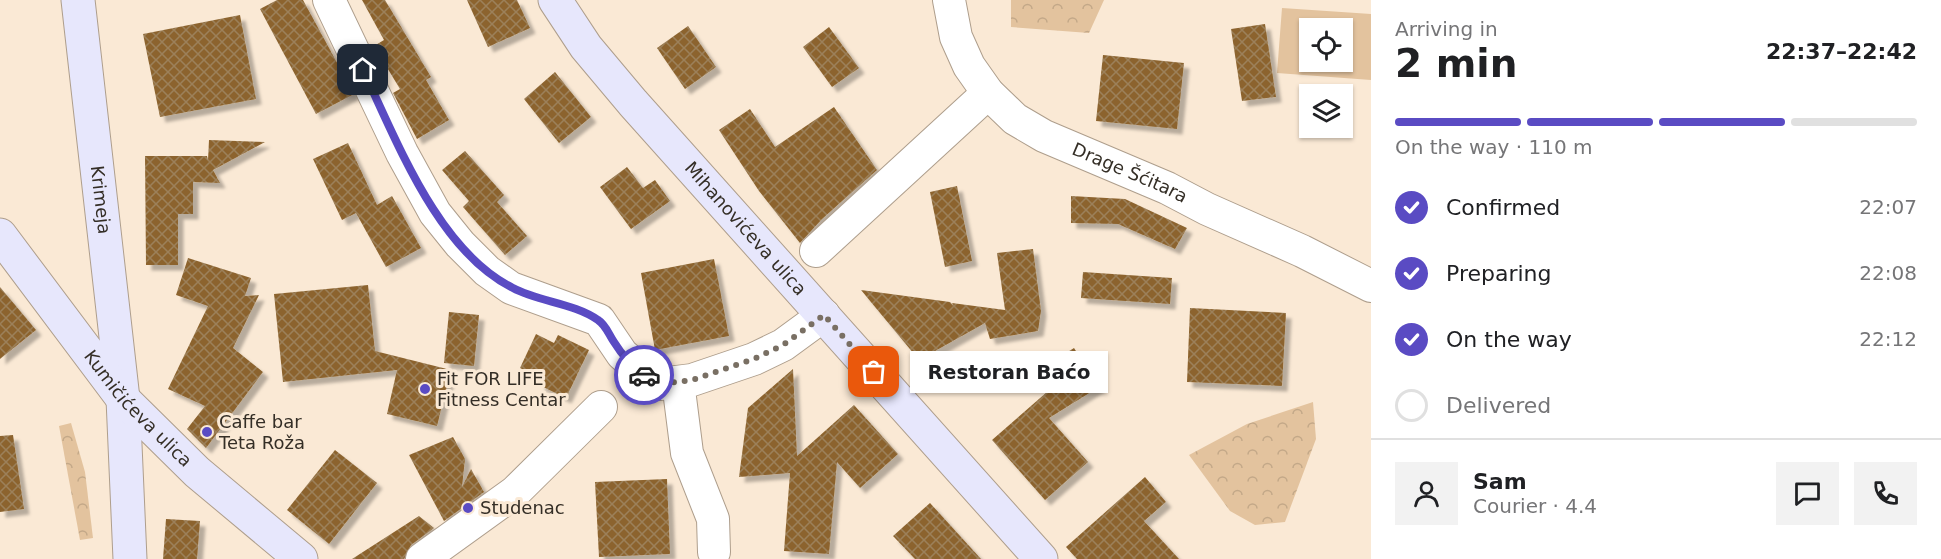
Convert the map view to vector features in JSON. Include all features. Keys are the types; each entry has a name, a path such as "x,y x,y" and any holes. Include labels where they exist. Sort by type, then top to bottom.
{"street":[{"name":"Krimeja","path":"78,0 123,399 130,559"},
{"path":"329,0 402,153 435,213 459,244 511,288 599,320 622,354 649,378 660,384 692,380 754,359 783,345 824,315"},
{"name":"Mihanovićeva ulica","path":"555,0 586,47 633,103 1041,559"},
{"name":"Drage Šćitara","path":"949,0 956,36 969,66 988,93 1015,119 1044,136 1167,188 1207,210 1302,251 1366,284"},
{"path":"816,251 988,93"},
{"name":"Kumičićeva ulica","path":"0,235 123,399 198,472 301,559"},
{"path":"678,382 687,453 713,519 714,552"},
{"path":"422,559 515,492 601,407"}],"green space":[{"path":"1011,0 1104,0 1089,33 1011,27"},
{"path":"1282,8 1371,14 1371,80 1277,73"},
{"path":"1313,402 1316,439 1285,522 1255,525 1230,511 1189,455 1247,424"},
{"path":"71,423 85,472 93,538 80,540 59,426"}],"building":[{"path":"277,0 303,0 354,94 316,114 260,9"},
{"path":"362,0 385,0 431,77 426,80 449,120 417,139 393,93 400,89 374,46 384,40"},
{"path":"467,0 517,0 530,28 488,47"},
{"path":"240,15 256,99 160,117 143,34"},
{"path":"1265,24 1276,97 1242,101 1231,29"},
{"path":"688,26 716,67 685,89 657,48"},
{"path":"829,27 859,68 832,87 803,47"},
{"path":"1103,55 1184,63 1177,129 1096,121"},
{"path":"555,72 591,117 559,143 524,99"},
{"path":"834,107 877,170 822,219 800,243 759,191 719,130 750,109 775,147"},
{"path":"209,140 265,142 213,170 220,183 193,182 193,214 178,214 178,265 146,265 145,156 207,156 208,160"},
{"path":"348,143 377,205 392,196 421,248 386,267 356,213 342,220 313,159"},
{"path":"465,151 504,195 497,202 527,236 505,255 463,207 469,201 442,170"},
{"path":"627,167 643,188 655,180 670,201 631,229 600,187"},
{"path":"957,186 972,261 945,267 930,192"},
{"path":"1071,196 1125,199 1187,228 1175,249 1118,224 1071,223"},
{"path":"1033,249 1041,311 1038,331 990,339 985,323 919,360 861,290 950,302 953,305 952,303 1005,310 997,253"},
{"path":"188,258 251,278 245,296 259,295 233,348 263,372 206,448 187,429 205,406 168,389 208,306 176,295"},
{"path":"714,259 729,336 655,350 641,273"},
{"path":"1083,272 1172,278 1170,304 1081,298"},
{"path":"368,285 375,351 451,370 437,426 387,414 397,370 283,382 274,294"},
{"path":"0,287 36,330 0,359"},
{"path":"1190,308 1286,313 1282,386 1187,382"},
{"path":"449,312 479,315 474,366 444,363"},
{"path":"536,334 554,343 558,335 589,350 566,398 539,385 542,379 520,368"},
{"path":"1074,348 1099,387 1049,418 1088,462 1045,500 992,440 1055,385 1044,367"},
{"path":"793,369 797,456 854,405 898,454 860,488 837,462 829,554 784,551 790,473 739,477 748,408"},
{"path":"13,435 24,509 0,512 0,436"},
{"path":"453,437 465,459 462,487 471,469 484,492 444,521 409,455"},
{"path":"335,450 377,483 329,544 287,510"},
{"path":"1145,477 1166,502 1144,521 1179,559 1077,559 1066,547"},
{"path":"667,479 670,554 599,557 595,482"},
{"path":"930,503 981,559 915,559 893,536"},
{"path":"419,516 434,528 411,545 404,559 352,559"},
{"path":"166,519 200,521 197,559 163,559"}],"way so far":[{"path":"644,375 660,384 692,380 754,359 783,345 824,315 874,372"}],"place":[{"name":"Restoran Baćo","path":"874,372"},
{"name":"Fit FOR LIFE Fitness Centar","path":"425,389"},
{"name":"Caffe bar Teta Roža","path":"207,432"},
{"name":"Studenac","path":"468,508"}],"route":[{"path":"363,70 402,153 435,213 459,244 511,288 599,320 622,354 644,375"}]}
